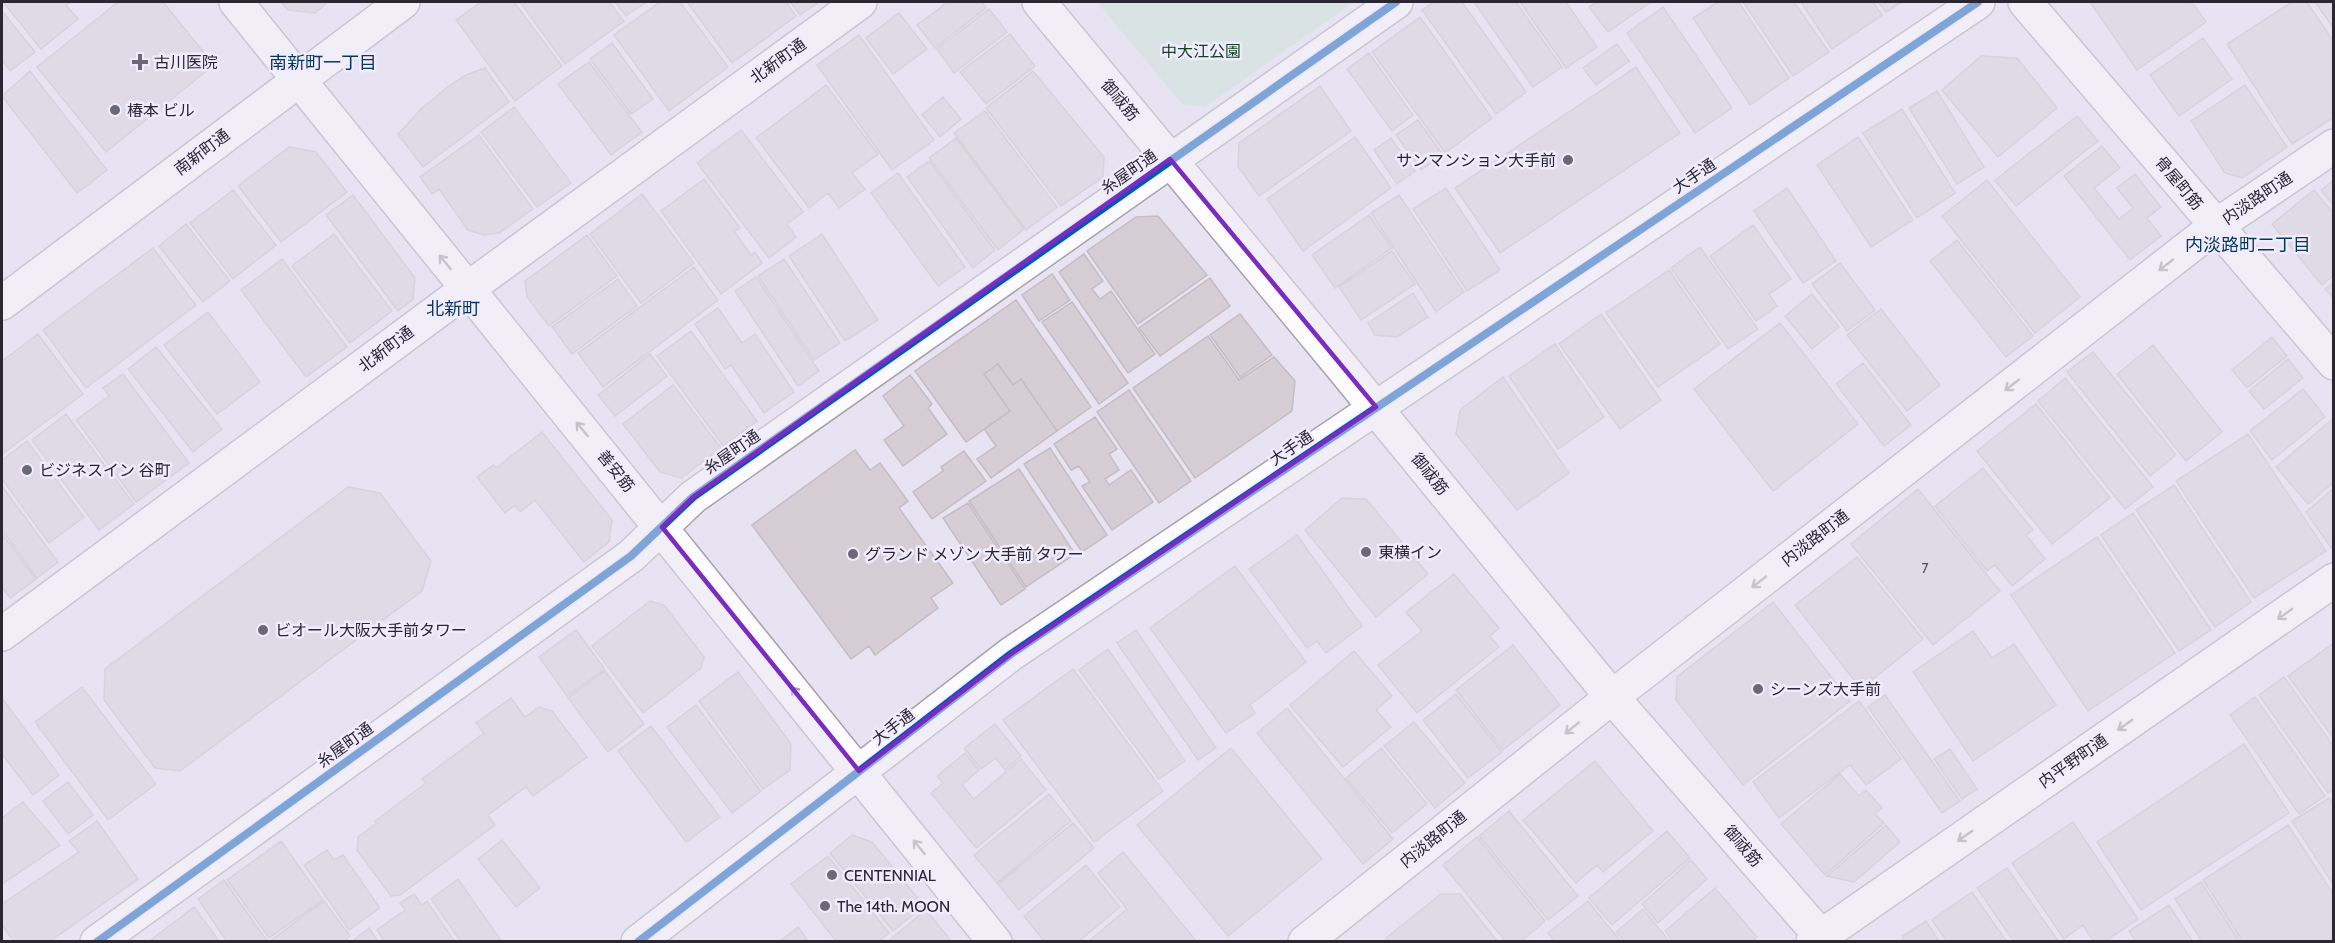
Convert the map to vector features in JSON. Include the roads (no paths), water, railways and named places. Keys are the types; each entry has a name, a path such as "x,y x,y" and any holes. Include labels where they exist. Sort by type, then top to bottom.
{"street":[{"name":"善安筋","path":"236,2 995,942"},
{"name":"南新町通","path":"2,303 403,2"},
{"name":"北新町通","path":"2,634 467,289 860,2"},
{"name":"御祓筋","path":"1039,2 1376,407 1612,697 1820,940"},
{"name":"糸屋町通","path":"97,942 631,556 693,497 1396,2"},
{"name":"大手通","path":"638,942 1011,654 1978,2"},
{"name":"骨屋町筋","path":"2025,2 2334,363"},
{"name":"内淡路町通","path":"1305,942 1612,697 2216,226 2334,146"},
{"name":"内平野町通","path":"1820,940 2334,580"}],"place":[{"name":"古川医院","path":"140,62"},
{"name":"椿本 ビル","path":"115,110"},
{"name":"サンマンション大手前","path":"1568,160"},
{"name":"ビジネスイン 谷町","path":"27,470"},
{"name":"東横イン","path":"1366,552"},
{"name":"グランド メゾン 大手前 タワー","path":"853,554"},
{"name":"ビオール大阪大手前タワー","path":"263,630"},
{"name":"シーンズ大手前","path":"1758,689"},
{"name":"CENTENNIAL","path":"832,875"},
{"name":"The 14th. MOON","path":"825,906"}],"district":[{"name":"南新町一丁目","path":"323,63"},
{"name":"内淡路町二丁目","path":"2248,245"},
{"name":"北新町","path":"453,309"}],"park label":[{"name":"中大江公園","path":"1201,51"}]}
